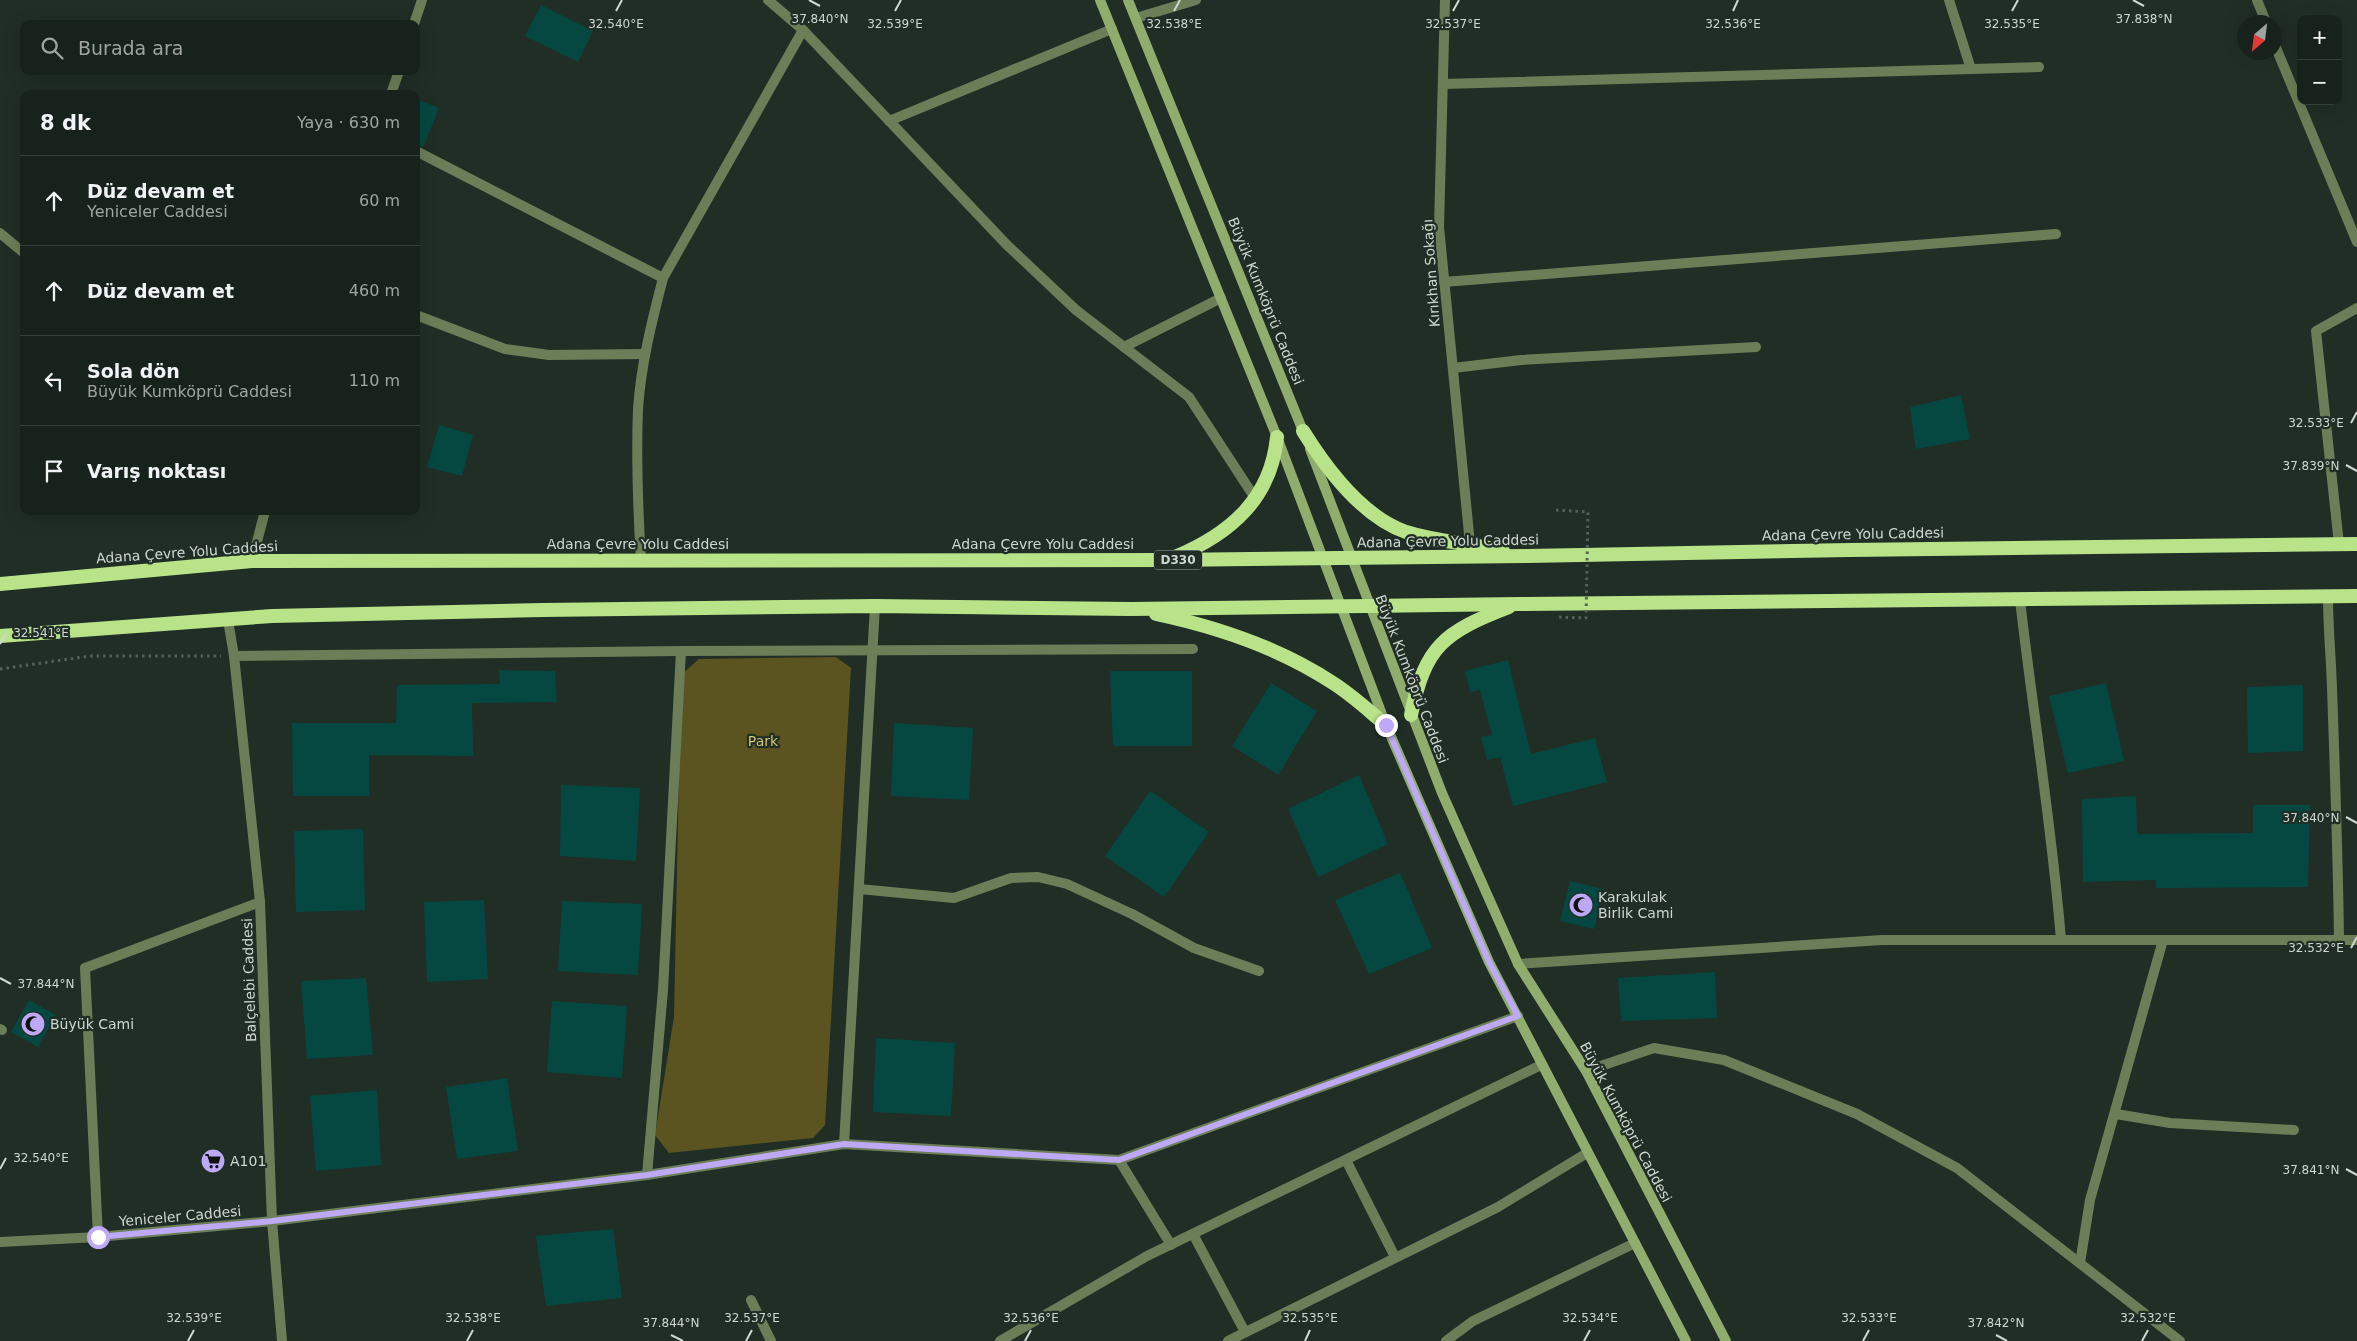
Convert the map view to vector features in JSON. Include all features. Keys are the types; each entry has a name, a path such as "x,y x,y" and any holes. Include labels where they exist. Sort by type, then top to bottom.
{"highway":[{"path":"1303,431 1333,474 1384,521 1404,531 1528,556"},
{"path":"1168,560 1212,539 1238,519 1255,498 1272,464 1276,437"},
{"name":"Adana Çevre Yolu Caddesi","path":"0,584 252,561 1168,560 2357,544"},
{"path":"0,636 272,616 523,610 876,606 1131,609 2357,596"},
{"path":"1411,716 1417,684 1425,666 1438,647 1453,632 1471,622 1519,604"},
{"path":"1131,609 1197,624 1285,656 1334,683 1386,725"}],"main road":[{"path":"1100,0 1276,437 1386,725 1489,962 1686,1341"},
{"name":"Büyük Kumköprü Caddesi","path":"1128,0 1303,431 1411,716 1470,861 1518,964 1586,1071 1726,1341"}],"street":[{"path":"415,20 422,0"},
{"path":"768,0 803,30 1007,245 1076,310 1189,397 1255,498"},
{"path":"1136,18 1196,0"},
{"name":"Kırıkhan Sokağı","path":"1445,0 1439,227 1470,544"},
{"path":"1949,0 1971,69"},
{"path":"2256,0 2263,15"},
{"path":"889,121 1112,29"},
{"path":"641,561 637,485 638,407 645,354 663,278 803,30"},
{"path":"2281,60 2357,242"},
{"path":"1443,84 2039,67"},
{"path":"392,90 398,75"},
{"path":"420,153 663,278"},
{"path":"0,233 20,250"},
{"path":"1444,282 2056,234"},
{"path":"1124,347 1221,298"},
{"path":"2339,544 2316,331 2357,308"},
{"path":"420,317 505,349 548,355 645,354"},
{"path":"1453,368 1521,360 1756,347"},
{"path":"252,561 264,515"},
{"path":"2328,597 2328,637 2332,672 2338,858 2339,940"},
{"path":"2020,600 2030,687 2055,864 2060,940"},
{"path":"844,1144 876,606"},
{"name":"Balçelebi Caddesi","path":"228,620 234,656 260,902 272,1221 282,1341"},
{"path":"234,656 681,651 1193,649"},
{"path":"647,1175 663,990 681,651"},
{"path":"859,889 954,898 1011,878 1038,877 1067,884 1132,914 1194,948 1259,971"},
{"path":"98,1237 84,968 260,902"},
{"path":"1518,964 1882,940 2357,940"},
{"path":"2080,1263 2090,1200 2116,1114 2163,940"},
{"path":"1171,1245 1119,1160 1518,1016"},
{"path":"1586,1071 1654,1048 1724,1060 1857,1114 1957,1168 2180,1341"},
{"path":"1000,1341 1171,1245 1541,1065"},
{"path":"2116,1114 2170,1123 2294,1130"},
{"name":"Yeniceler Caddesi","path":"0,1242 98,1237 272,1221 647,1175 844,1144 1119,1160"},
{"path":"1228,1341 1498,1207 1588,1153"},
{"path":"1346,1160 1395,1257"},
{"path":"1193,1234 1245,1332"},
{"path":"1446,1341 1473,1321 1635,1244"},
{"path":"751,1300 771,1341"}],"path":[{"path":"1556,510 1588,512 1586,618 1557,617"},
{"path":"0,669 90,656 234,656"}],"green space":[{"name":"Park","path":"836,657 851,668 825,1125 813,1138 669,1153 655,1135 674,1017 681,675 699,659"}],"building":[{"path":"541,5 593,31 578,62 525,36"},
{"path":"420,101 439,108 423,147 420,146"},
{"path":"1961,395 1970,439 1916,449 1910,407"},
{"path":"439,425 473,435 462,476 427,467"},
{"path":"1508,660 1531,754 1595,738 1607,782 1513,806 1500,757 1487,760 1481,737 1492,735 1480,690 1470,692 1465,671"},
{"path":"499,670 555,671 557,702 472,703 473,756 369,755 369,796 293,796 292,723 396,723 397,685 500,684"},
{"path":"1110,671 1192,671 1192,746 1113,746"},
{"path":"1271,683 1317,711 1278,775 1232,746"},
{"path":"2106,683 2124,761 2068,773 2049,696"},
{"path":"2303,685 2303,751 2248,753 2247,687"},
{"path":"894,723 973,728 969,800 891,796"},
{"path":"1359,775 1388,844 1318,877 1288,809"},
{"path":"561,785 640,788 636,861 560,856"},
{"path":"1150,791 1209,832 1164,897 1105,856"},
{"path":"2136,796 2137,834 2253,833 2253,805 2310,805 2308,887 2156,888 2156,880 2083,882 2082,799"},
{"path":"363,829 365,910 296,912 294,831"},
{"path":"1400,873 1432,948 1369,974 1335,900"},
{"name":"Karakulak Birlik Cami","path":"1570,881 1603,889 1594,929 1560,921"},
{"path":"484,900 488,979 427,982 424,902"},
{"path":"562,901 642,904 638,975 558,971"},
{"path":"1715,972 1717,1018 1621,1021 1618,978"},
{"path":"366,978 373,1055 307,1059 301,981"},
{"name":"Büyük Cami","path":"29,1000 56,1015 38,1047 11,1032"},
{"path":"552,1001 627,1006 622,1078 547,1072"},
{"path":"876,1038 955,1043 951,1116 873,1112"},
{"path":"507,1078 518,1151 457,1159 446,1087"},
{"path":"377,1090 381,1165 316,1171 310,1096"},
{"path":"613,1229 622,1298 546,1306 536,1236"}],"place":[{"name":"Karakulak Birlik Cami","path":"1581,905"},
{"name":"Büyük Cami","path":"33,1024"},
{"name":"A101","path":"213,1161"}],"route":[{"path":"98,1237 272,1221 647,1175 844,1144 1119,1160 1518,1016 1489,962 1386,725"}]}
